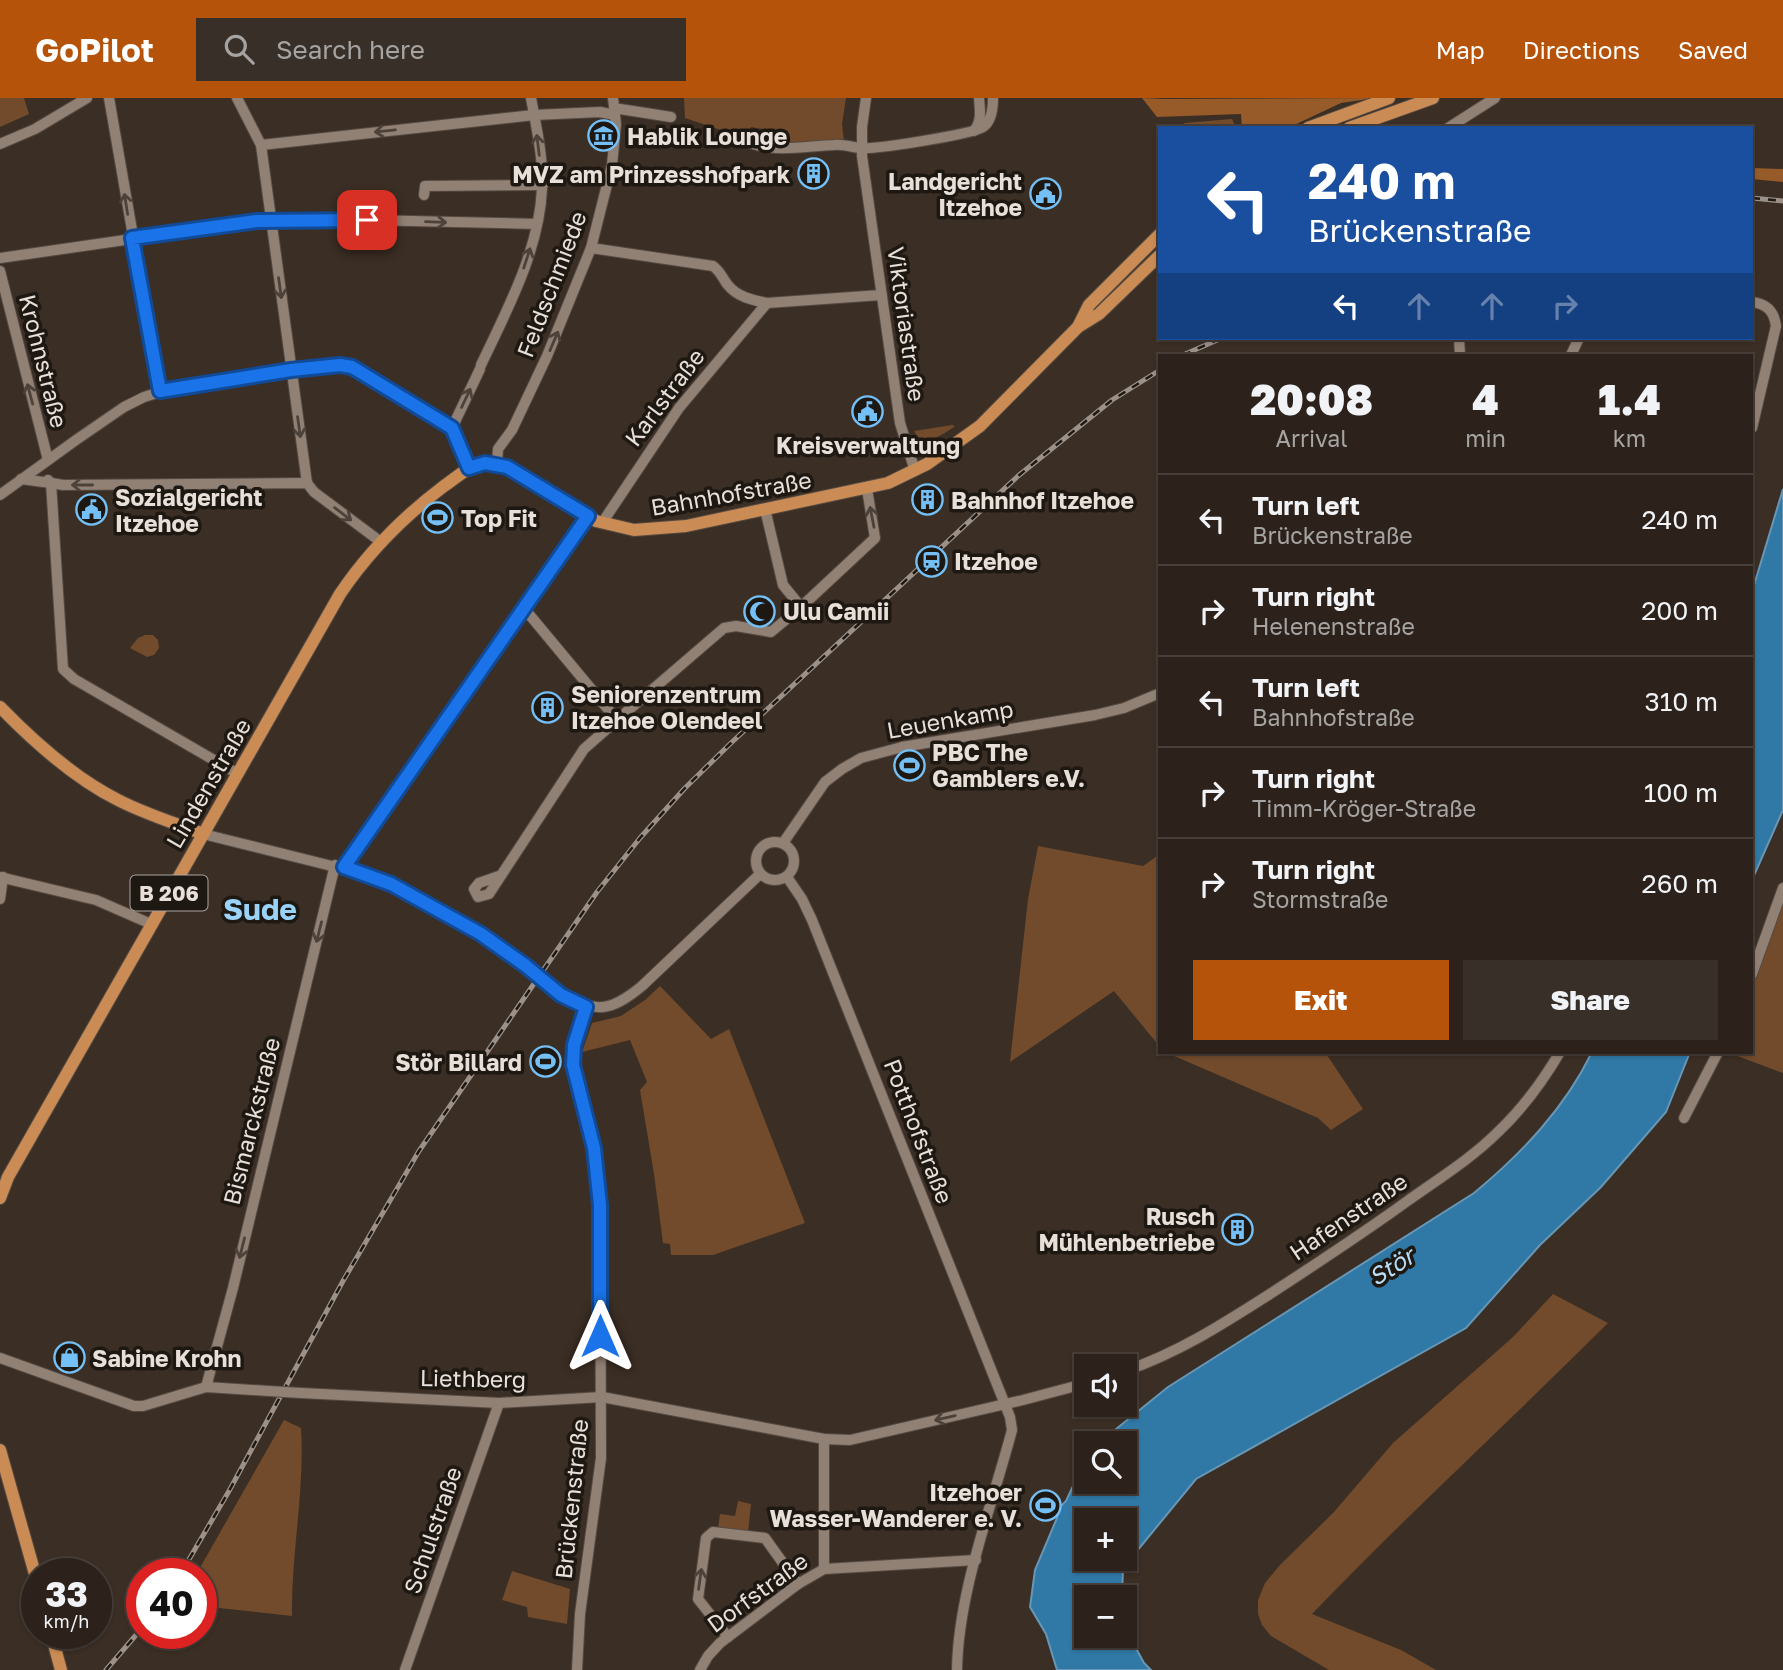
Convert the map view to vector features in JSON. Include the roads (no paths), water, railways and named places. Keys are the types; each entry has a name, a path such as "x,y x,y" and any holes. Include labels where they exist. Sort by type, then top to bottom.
{"main road":[{"path":"1360,126 1383,122 1433,98"},
{"path":"1313,126 1382,100"},
{"path":"1078,327 1089,305 1158,236"},
{"path":"1078,327 1099,314 1158,257"},
{"name":"Bahnhofstraße","path":"491,463 512,469 602,523 627,530 660,530 867,489 898,480 915,471 980,426 1078,327"},
{"name":"Lindenstraße","path":"0,1198 13,1167 340,594 381,542 410,513 469,468 491,463"},
{"path":"0,707 53,755 99,789 121,802 203,834"},
{"path":"0,1450 31,1558"},
{"path":"55,1649 61,1670"}],"street":[{"path":"0,144 35,129 87,98"},
{"path":"109,98 160,391"},
{"path":"237,98 261,145 307,484 381,542"},
{"path":"452,428 526,263 537,224 542,185 531,98"},
{"path":"607,98 615,113"},
{"name":"Feldschmiede","path":"491,463 512,430 547,356 591,248 612,165 615,113 613,98"},
{"name":"Viktoriastraße","path":"866,98 862,149 881,295 900,423 915,471"},
{"path":"974,131 981,116 979,98"},
{"path":"743,139 752,144 778,148 836,145 862,149 974,131 989,122 993,98"},
{"path":"1451,126 1495,98"},
{"path":"1382,100 1383,122"},
{"path":"261,145 534,115 615,113 620,109 671,117"},
{"path":"424,195 425,186 542,185"},
{"path":"0,258 270,221 537,224"},
{"path":"591,248 713,266 734,292 767,303 881,295"},
{"name":"Krohnstraße","path":"0,271 48,460"},
{"path":"1753,302 1762,304 1772,312 1776,326 1753,424"},
{"name":"Karlstraße","path":"602,523 666,425 767,303"},
{"path":"3,493 129,404 160,391 340,365 352,367 452,428 469,468"},
{"path":"37,468 51,483 63,669 74,679 238,774"},
{"path":"22,479 51,483 307,484"},
{"path":"499,876 583,749 724,628 733,626 771,632 871,543 875,533 867,489"},
{"path":"765,509 783,585 801,607"},
{"path":"340,866 588,516"},
{"path":"523,607 617,720"},
{"name":"Leuenkamp","path":"760,874 756,863 758,852 772,842 783,843 825,782 861,758 902,747 1104,713 1158,694"},
{"path":"203,834 372,876 407,892 481,934 561,995 586,1007 608,1006 632,995 760,874 773,880 786,877 793,869 794,859 791,850 783,843"},
{"name":"Bismarckstraße","path":"206,1387 340,866"},
{"path":"0,899 2,877 96,900 151,924"},
{"name":"Potthofstraße","path":"786,877 807,908 896,1127 900,1145 1007,1404 1012,1430 962,1612 957,1670"},
{"path":"1753,971 1783,888"},
{"name":"Brückenstraße","path":"576,1670 580,1614 601,1458 602,1397 600,1205 594,1148 573,1065 574,1045 586,1007"},
{"name":"Hafenstraße","path":"1137,1366 1169,1354 1216,1328 1349,1243 1447,1174 1493,1136 1522,1107 1559,1054"},
{"path":"1684,1118 1717,1054"},
{"name":"Liethberg","path":"0,1358 134,1406 144,1406 206,1387 499,1403 602,1397 824,1439"},
{"path":"824,1569 824,1439 850,1440 1074,1386"},
{"name":"Schulstraße","path":"405,1670 499,1403"},
{"path":"728,1637 698,1599 706,1538 709,1534 713,1532 765,1538 798,1584"},
{"name":"Dorfstraße","path":"700,1670 714,1648 798,1584 824,1569 976,1560"}],"water":[{"path":"1783,489 1783,810 1753,878 1753,589"},
{"name":"Stör","path":"1591,1054 1689,1054 1666,1112 1601,1187 1540,1245 1466,1328 1196,1479 1137,1551 1137,1508 1074,1508 1074,1571 1123,1571 1122,1585 1074,1585 1074,1648 1136,1648 1151,1670 1057,1670 1046,1634 1030,1607 1035,1570 1059,1508 1066,1501 1074,1484 1074,1494 1137,1494 1137,1431 1114,1431 1131,1417 1137,1417 1137,1412 1168,1387 1474,1193 1525,1146 1555,1111"}],"railway":[{"path":"1753,198 1783,201"},
{"path":"1185,354 1217,340"},
{"path":"190,1558 343,1281 419,1151 597,892 640,838 731,743 1018,476 1112,400 1158,371"},
{"path":"106,1670 126,1647"}],"place":[{"name":"Hablik Lounge","path":"604,136"},
{"name":"MVZ am Prinzesshofpark","path":"813,174"},
{"name":"Landgericht Itzehoe","path":"1045,194"},
{"name":"Kreisverwaltung","path":"868,411"},
{"name":"Bahnhof Itzehoe","path":"928,500"},
{"name":"Sozialgericht Itzehoe","path":"92,510"},
{"name":"Top Fit","path":"438,518"},
{"name":"Itzehoe","path":"931,561"},
{"name":"Ulu Camii","path":"760,611"},
{"name":"Seniorenzentrum Itzehoe Olendeel","path":"548,707"},
{"name":"PBC The Gamblers e.V.","path":"909,765"},
{"name":"Stör Billard","path":"545,1062"},
{"name":"Rusch Mühlenbetriebe","path":"1238,1229"},
{"name":"Sabine Krohn","path":"69,1358"},
{"name":"Itzehoer Wasser-Wanderer e. V.","path":"1045,1505"}],"district":[{"name":"Sude","path":"260,909"}]}
